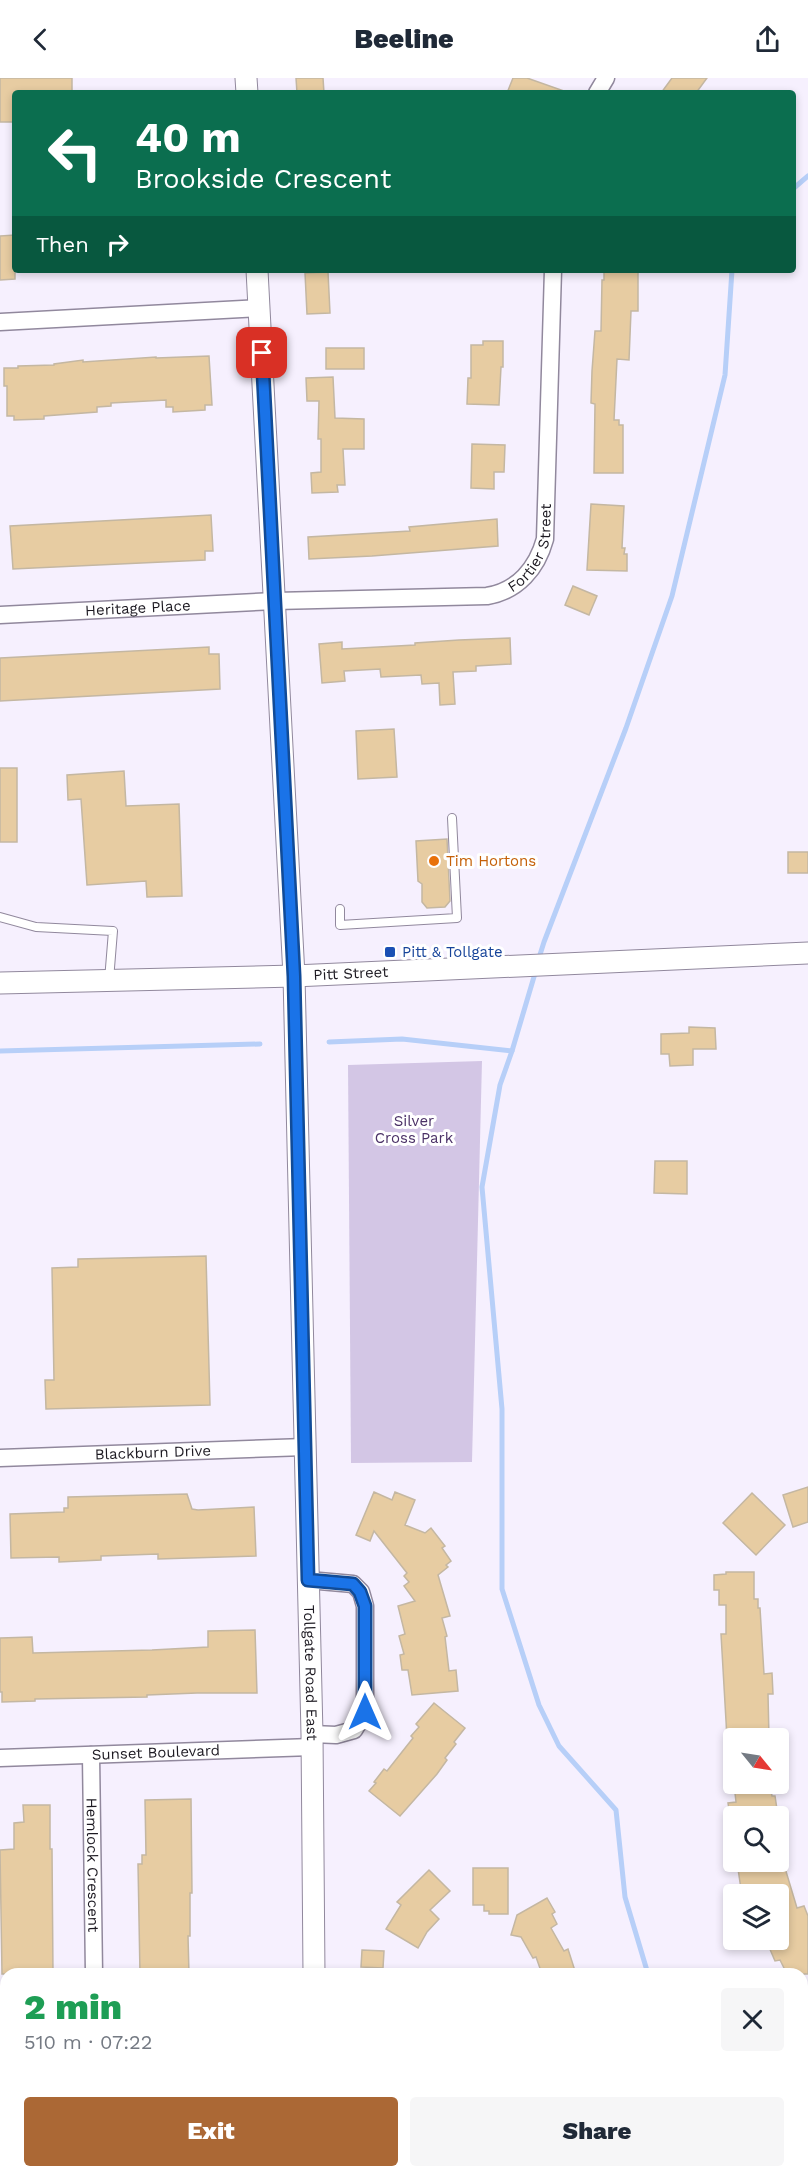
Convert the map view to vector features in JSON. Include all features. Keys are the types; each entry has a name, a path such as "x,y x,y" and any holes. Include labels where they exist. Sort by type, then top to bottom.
{"street":[{"name":"Tollgate Road East","path":"257,273 294,976 312,1741 314,1968"},
{"name":"Fortier Street","path":"275,602 496,595 514,587 531,571 541,553 545,539 553,273"},
{"path":"0,322 259,308"},
{"name":"Heritage Place","path":"0,615 275,602"},
{"name":"Pitt Street","path":"0,983 294,976 808,953"},
{"name":"Blackburn Drive","path":"0,1458 305,1447"},
{"name":"Sunset Boulevard","path":"0,1758 91,1755 312,1741 354,1730 365,1712 365,1606 360,1592 353,1584 308,1580"},
{"name":"Hemlock Crescent","path":"91,1755 94,1968"}],"lane":[{"path":"340,909 340,925 456,918 452,818"},
{"path":"0,917 36,927 113,931 109,981"}],"green space":[{"name":"Silver Cross Park","path":"482,1061 472,1462 351,1463 348,1065"}],"building":[{"path":"0,78 72,78 72,90 12,90 12,122 0,122"},
{"path":"296,78 323,78 324,90 297,90"},
{"path":"513,78 527,78 561,90 508,90"},
{"path":"672,78 707,78 698,90 663,90"},
{"path":"12,235 12,273 15,273 15,279 0,280 0,236"},
{"path":"305,273 328,273 330,313 307,314"},
{"path":"604,273 638,273 638,311 631,311 629,360 617,359 614,420 619,420 619,425 623,425 623,473 594,473 595,404 591,403 592,371 595,331 601,331 602,280 604,280"},
{"path":"483,341 503,341 499,405 467,404 468,378 471,378 471,345 483,345"},
{"path":"326,348 364,348 364,369 326,369"},
{"path":"209,356 212,405 205,405 205,410 173,412 173,407 166,407 166,400 111,403 111,406 97,407 97,412 44,416 44,419 14,420 14,416 7,416 7,386 4,386 4,368 54,365 83,360 83,362"},
{"path":"333,377 335,418 364,419 364,449 343,449 345,485 337,485 338,492 312,493 311,473 321,472 321,439 318,439 319,401 307,401 306,378"},
{"path":"472,444 505,445 504,472 494,472 494,489 471,488"},
{"path":"591,504 624,506 622,548 625,548 624,554 627,554 627,571 587,570"},
{"path":"211,515 213,551 205,551 205,560 13,569 10,526"},
{"path":"497,519 498,546 309,559 308,537 410,531 409,527"},
{"path":"573,586 597,596 589,615 565,605"},
{"path":"510,638 511,664 476,666 476,671 453,672 455,704 440,705 439,683 422,684 421,675 381,677 380,669 344,671 345,681 322,683 319,644 342,642 342,649"},
{"path":"209,647 209,654 219,654 220,689 0,701 0,658"},
{"path":"394,729 397,777 358,779 356,731"},
{"path":"0,768 17,768 17,842 0,842"},
{"path":"124,771 126,806 179,804 182,896 147,897 146,881 87,885 81,799 68,800 67,775"},
{"name":"Tim Hortons","path":"447,839 450,901 445,907 427,908 422,902 422,884 418,881 416,841"},
{"path":"788,852 808,852 808,873 788,873"},
{"path":"689,1027 715,1028 716,1049 693,1049 693,1065 670,1066 669,1054 661,1054 661,1034 689,1033"},
{"path":"655,1161 687,1161 687,1194 654,1193"},
{"path":"206,1256 210,1405 46,1409 45,1380 54,1380 52,1268 78,1267 78,1259"},
{"path":"808,1487 808,1522 793,1527 783,1495"},
{"path":"374,1492 392,1500 395,1492 415,1500 405,1525 425,1533 431,1528 445,1546 442,1548 451,1561 446,1565 448,1567 438,1575 450,1616 442,1618 447,1636 445,1637 449,1671 456,1670 458,1691 412,1695 408,1670 402,1670 400,1655 404,1654 399,1636 405,1634 398,1606 415,1601 404,1586 409,1582 404,1576 407,1573 374,1531 370,1541 356,1535"},
{"path":"752,1493 785,1525 756,1555 723,1523"},
{"path":"187,1494 192,1509 254,1507 256,1556 158,1559 158,1554 101,1556 101,1560 59,1562 59,1557 11,1558 10,1514 64,1512 64,1508 68,1508 68,1497"},
{"path":"726,1572 754,1572 754,1599 758,1599 758,1608 760,1608 764,1674 772,1673 773,1694 768,1694 769,1728 726,1728 721,1634 726,1634 726,1605 719,1605 719,1590 714,1590 714,1575 726,1574"},
{"path":"255,1630 257,1693 197,1693 2,1702 0,1638 32,1637 33,1653 152,1650 208,1647 208,1631"},
{"path":"434,1703 465,1728 454,1742 456,1744 445,1758 447,1760 437,1774 400,1816 369,1791 384,1769 387,1771 413,1738 411,1736 419,1727 416,1724"},
{"path":"735,1794 772,1794 775,1796 776,1806 728,1806 728,1803 736,1802"},
{"path":"191,1799 192,1893 190,1893 190,1936 188,1936 189,1968 140,1968 138,1864 142,1864 142,1855 146,1855 145,1800"},
{"path":"23,1805 50,1805 53,1968 2,1968 0,1850 14,1849 14,1823 24,1822"},
{"path":"473,1868 508,1868 508,1914 489,1914 489,1911 484,1911 484,1905 473,1905"},
{"path":"429,1870 450,1891 430,1910 439,1919 427,1932 418,1948 386,1929 401,1905 397,1902"},
{"path":"738,1872 786,1872 797,1908 804,1906 808,1916 808,1968 784,1968 780,1960 775,1961 770,1950 789,1950 789,1884 740,1884"},
{"path":"547,1898 555,1912 552,1914 557,1924 551,1928 564,1951 568,1949 574,1968 540,1968 536,1957 533,1958 521,1937 511,1935 517,1915"},
{"path":"362,1950 384,1951 383,1968 361,1967"}],"waterway":[{"path":"796,186 808,176"},
{"path":"538,961 626,728 672,596 725,375 732,273"},
{"path":"536,970 500,1085 482,1187 502,1409 502,1589 539,1705 559,1746 616,1810 625,1897 646,1968"},
{"path":"329,1042 402,1039 512,1051"},
{"path":"0,1051 260,1044"}],"place":[{"name":"Tim Hortons","path":"434,861"},
{"name":"Pitt & Tollgate","path":"390,952"}],"route":[{"path":"262,353 294,976 308,1580 353,1584 360,1592 365,1606 365,1712"}]}
